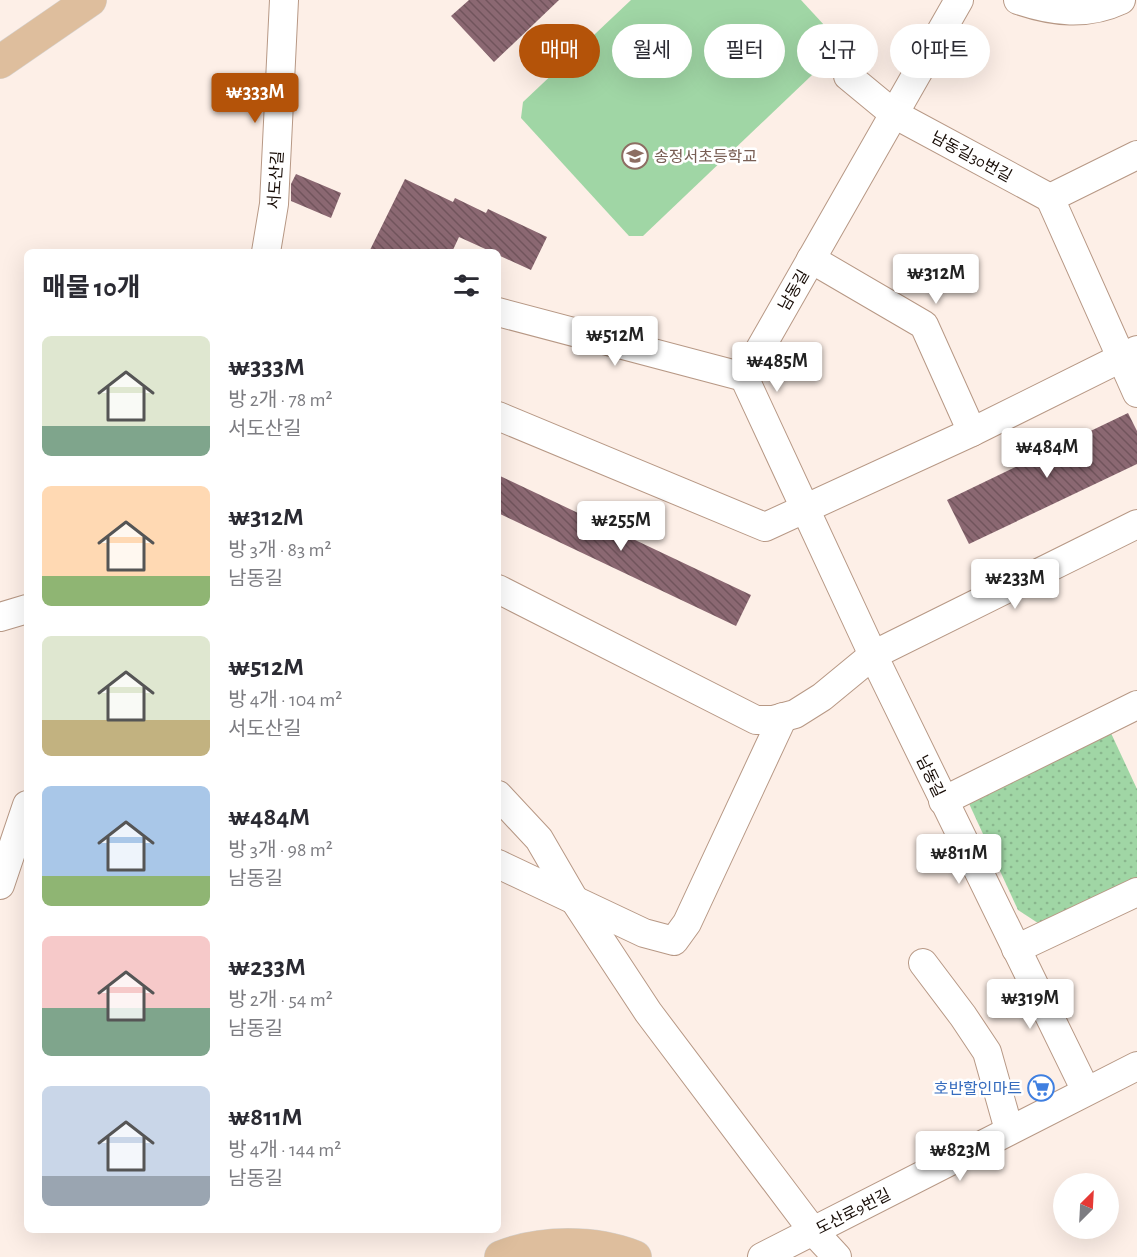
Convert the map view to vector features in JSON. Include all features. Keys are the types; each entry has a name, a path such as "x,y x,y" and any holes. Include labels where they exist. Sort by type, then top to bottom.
{"main road":[{"path":"0,62 90,0"},
{"path":"501,1257 515,1251 568,1245 621,1251 635,1257"}],"street":[{"name":"서도산길","path":"266,249 274,204 284,0"},
{"name":"남동길","path":"959,0 744,376 873,655 1086,1091"},
{"path":"1018,0 1043,8 1065,11 1100,9 1121,0"},
{"name":"남동길30번길","path":"850,78 894,114 1050,198"},
{"path":"1137,155 1050,198 1129,354 1137,393"},
{"path":"811,259 924,325 972,432"},
{"path":"501,313 744,376"},
{"path":"501,417 765,527 972,432 1129,354"},
{"path":"501,591 756,720 795,714 822,697 873,655 1137,524"},
{"path":"0,617 24,610"},
{"path":"943,801 1137,705"},
{"path":"501,865 644,933 674,941 687,923 783,717"},
{"path":"501,798 539,839 575,901 648,1012 813,1231 837,1257"},
{"path":"0,885 24,813"},
{"path":"1016,949 1137,892"},
{"path":"923,963 987,1052 1009,1130"},
{"name":"도산로9번길","path":"762,1257 1137,1066"}],"green space":[{"path":"631,0 801,0 823,24 797,24 797,78 809,78 643,236 629,236 521,118 523,102 548,78 600,78 600,29"},
{"path":"1110,731 1137,789 1137,881 1041,925 1018,910 966,797"}],"building":[{"path":"469,0 559,0 534,24 519,24 519,38 494,62 451,16"},
{"path":"296,174 341,193 331,218 291,201 291,184"},
{"path":"405,179 453,202 455,198 486,213 488,209 547,237 531,270 501,256 501,249 485,249 459,237 453,249 370,249"},
{"path":"1128,413 1137,431 1137,464 969,544 947,500"},
{"path":"501,476 751,595 736,626 501,514"}],"place":[{"name":"송정서초등학교","path":"635,156"},
{"name":"호반할인마트","path":"1041,1088"}]}
